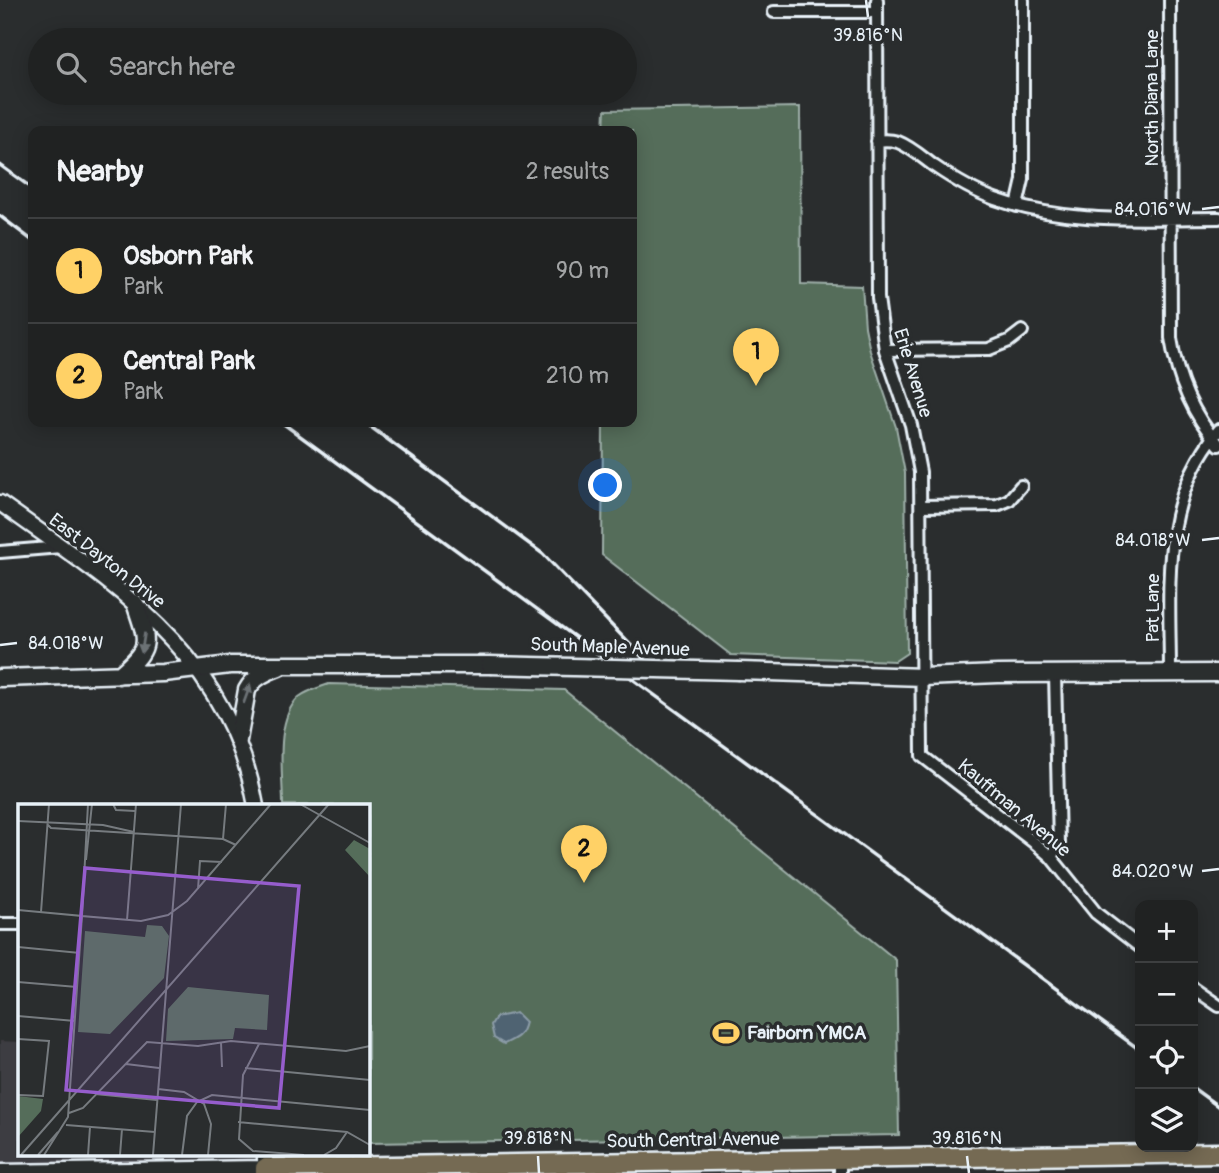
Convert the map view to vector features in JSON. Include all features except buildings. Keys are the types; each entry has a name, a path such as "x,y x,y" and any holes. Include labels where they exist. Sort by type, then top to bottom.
{"main road":[{"path":"119,675 135,662 145,647 144,631 135,603"},
{"name":"South Maple Avenue","path":"0,678 119,675 230,665 490,665 923,677 1219,673"},
{"path":"238,740 247,690 251,683 262,674 282,665"},
{"name":"South Central Avenue","path":"265,1165 465,1168 840,1166 1219,1153"}],"street":[{"path":"1017,206 1023,180 1023,0"},
{"name":"North Diana Lane","path":"1170,0 1170,325 1173,354 1187,397 1217,437"},
{"path":"774,12 877,6"},
{"name":"Erie Avenue","path":"877,6 878,298 885,350 918,453 922,506 922,756"},
{"path":"877,141 902,144 966,185 1017,206 1054,215 1091,219 1219,218"},
{"path":"885,350 989,349 1009,341 1022,331"},
{"name":"Pat Lane","path":"1170,673 1170,550 1173,526 1188,478 1217,437"},
{"path":"922,506 997,505 1009,500 1021,486"},
{"name":"East Dayton Drive","path":"0,503 135,603 184,651 218,701 238,740 255,804"},
{"path":"0,552 61,547"},
{"path":"1051,858 1059,844 1055,674"},
{"name":"Kauffman Avenue","path":"922,756 1051,858 1096,913 1135,943"},
{"path":"0,924 18,924"},
{"path":"1198,991 1219,1006"},
{"name":"South Central Avenue","path":"0,1172 265,1165"}],"shaded area":[{"path":"0,1041 18,1042 18,1156 347,1156 348,1173 0,1173"}],"green space":[{"path":"800,107 801,284 862,286 870,351 896,427 905,473 907,653 895,661 731,655 602,555 603,427 637,427 637,126 604,126 605,110"},
{"path":"329,684 564,690 896,960 899,1135 369,1143 369,804 283,804 282,748 286,719 299,697"}],"water":[{"path":"516,1013 525,1022 520,1034 504,1044 494,1038 491,1025 496,1017"}],"railway":[{"path":"0,165 28,185"},
{"path":"0,216 28,237"},
{"path":"288,427 1135,1046"},
{"path":"371,427 543,554 646,661"},
{"path":"1194,1089 1219,1107"}],"place":[{"name":"Osborn Park","path":"756,386"},
{"name":"Central Park","path":"584,883"},
{"name":"Fairborn YMCA","path":"726,1033"}]}
